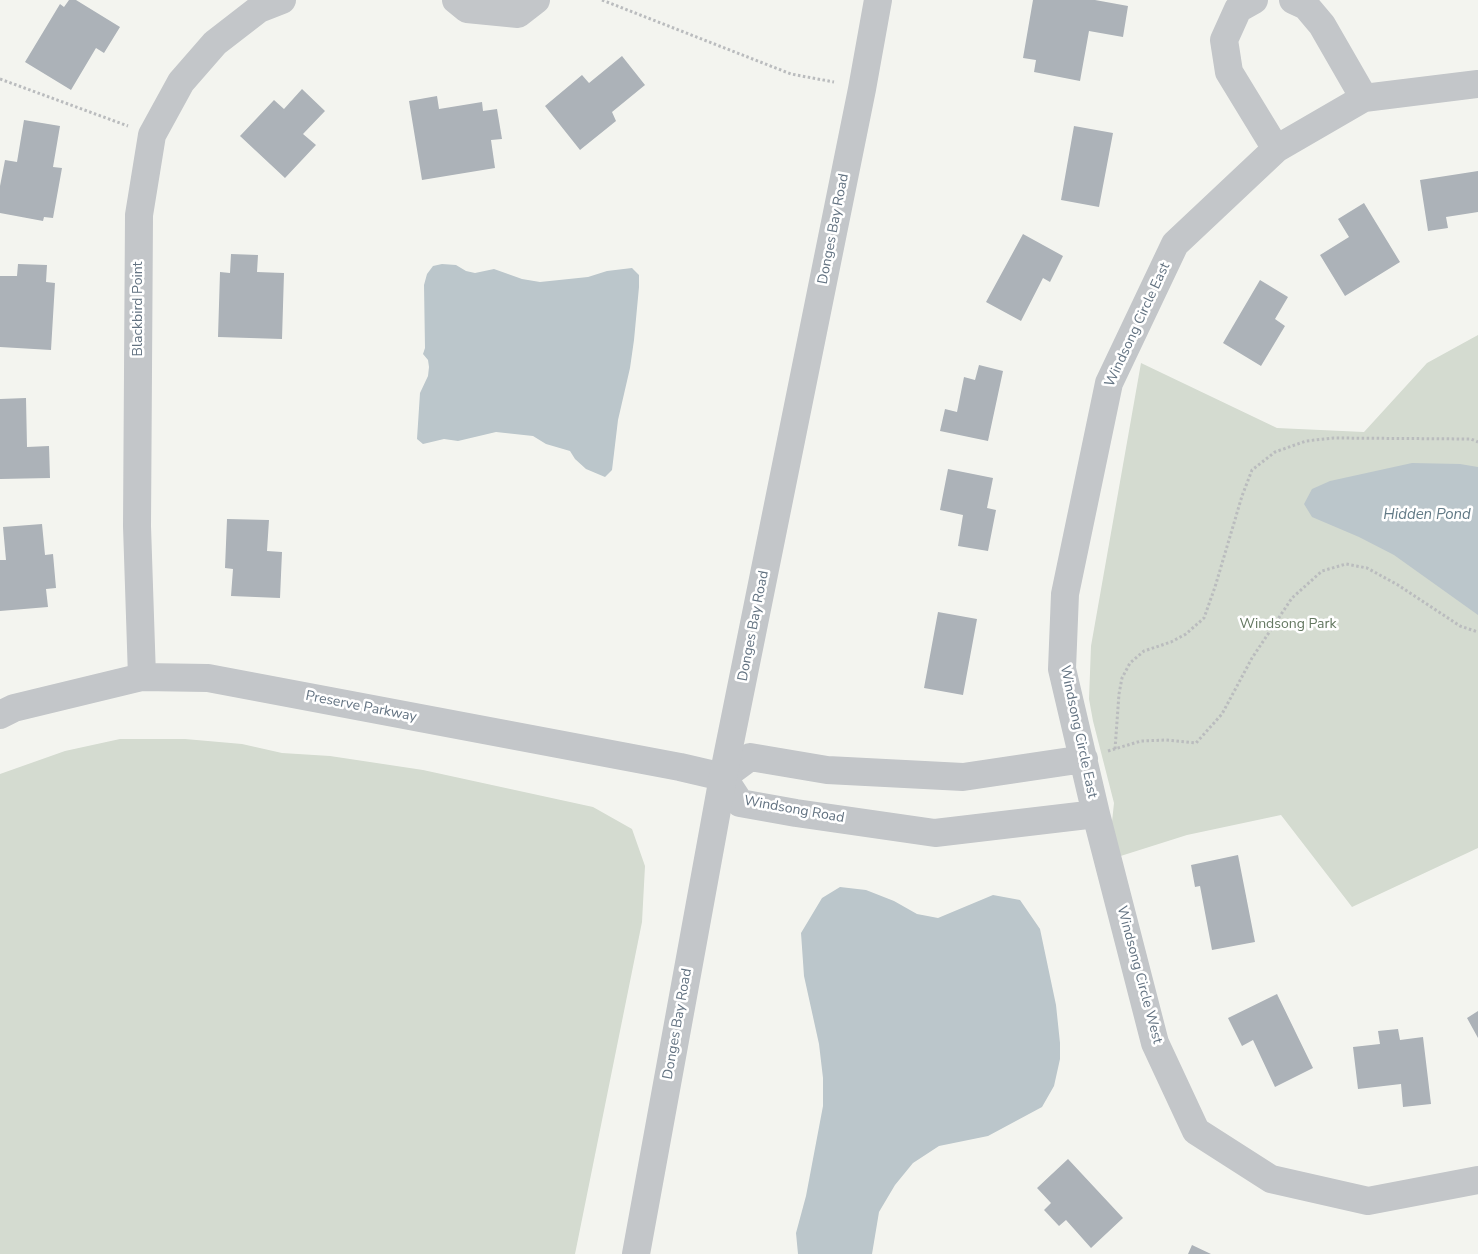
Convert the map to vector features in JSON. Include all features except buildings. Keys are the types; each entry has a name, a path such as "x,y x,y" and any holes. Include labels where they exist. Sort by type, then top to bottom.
{"street":[{"name":"Blackbird Point","path":"142,677 137,526 139,215 152,135 181,82 215,43 259,9 282,0"},
{"path":"456,0 467,9 518,14 536,0"},
{"name":"Donges Bay Road","path":"636,1254 723,777 858,108 878,0"},
{"path":"1254,0 1238,9 1224,40 1229,72 1276,149"},
{"path":"1293,0 1306,6 1322,25 1364,98"},
{"name":"Windsong Circle East","path":"1096,814 1062,669 1065,594 1110,383 1175,244 1276,149 1364,98 1478,84"},
{"name":"Preserve Parkway","path":"0,714 14,708 142,677 208,678 670,765 723,777"},
{"path":"723,777 750,757 827,770 963,776 1084,759"},
{"name":"Windsong Road","path":"723,777 740,803 935,833 1096,814"},
{"name":"Windsong Circle West","path":"1096,814 1156,1043 1196,1131 1271,1179 1368,1201 1478,1180"}],"path":[{"path":"602,0 791,74 834,82"},
{"path":"0,79 152,135"},
{"path":"1115,749 1122,678 1130,663 1144,651 1171,642 1186,634 1204,618 1216,587 1242,496 1252,470 1275,452 1306,441 1343,438 1471,440 1478,442"},
{"path":"1084,759 1141,741 1166,740 1196,743 1222,714 1252,658 1292,598 1322,571 1346,564 1367,568 1398,585 1460,626 1478,632"}],"green space":[{"name":"Windsong Park","path":"1478,335 1478,848 1352,907 1281,815 1187,835 1108,860 1114,803 1089,699 1091,646 1141,363 1277,428 1364,432 1427,363"},
{"path":"120,739 185,739 242,744 282,753 330,756 423,770 593,807 632,829 645,866 642,922 575,1254 0,1254 0,774 65,751"}],"water":[{"path":"442,264 456,265 466,271 475,273 494,269 522,279 540,282 588,277 607,271 632,268 639,275 630,368 618,420 612,470 605,477 586,469 575,459 570,451 546,444 533,436 496,432 458,441 444,439 423,444 417,439 420,393 428,376 429,367 428,360 423,354 425,348 424,285 427,274 433,266"},
{"name":"Hidden Pond","path":"1412,463 1460,464 1478,467 1478,615 1394,555 1359,537 1312,517 1304,504 1312,489 1330,481"},
{"path":"840,887 866,890 894,901 917,914 938,918 993,895 1020,900 1040,929 1056,1005 1060,1059 1054,1086 1042,1107 988,1136 939,1146 913,1163 895,1185 879,1212 872,1254 798,1254 796,1233 806,1196 823,1106 823,1078 819,1044 804,976 801,933 822,898"}]}
